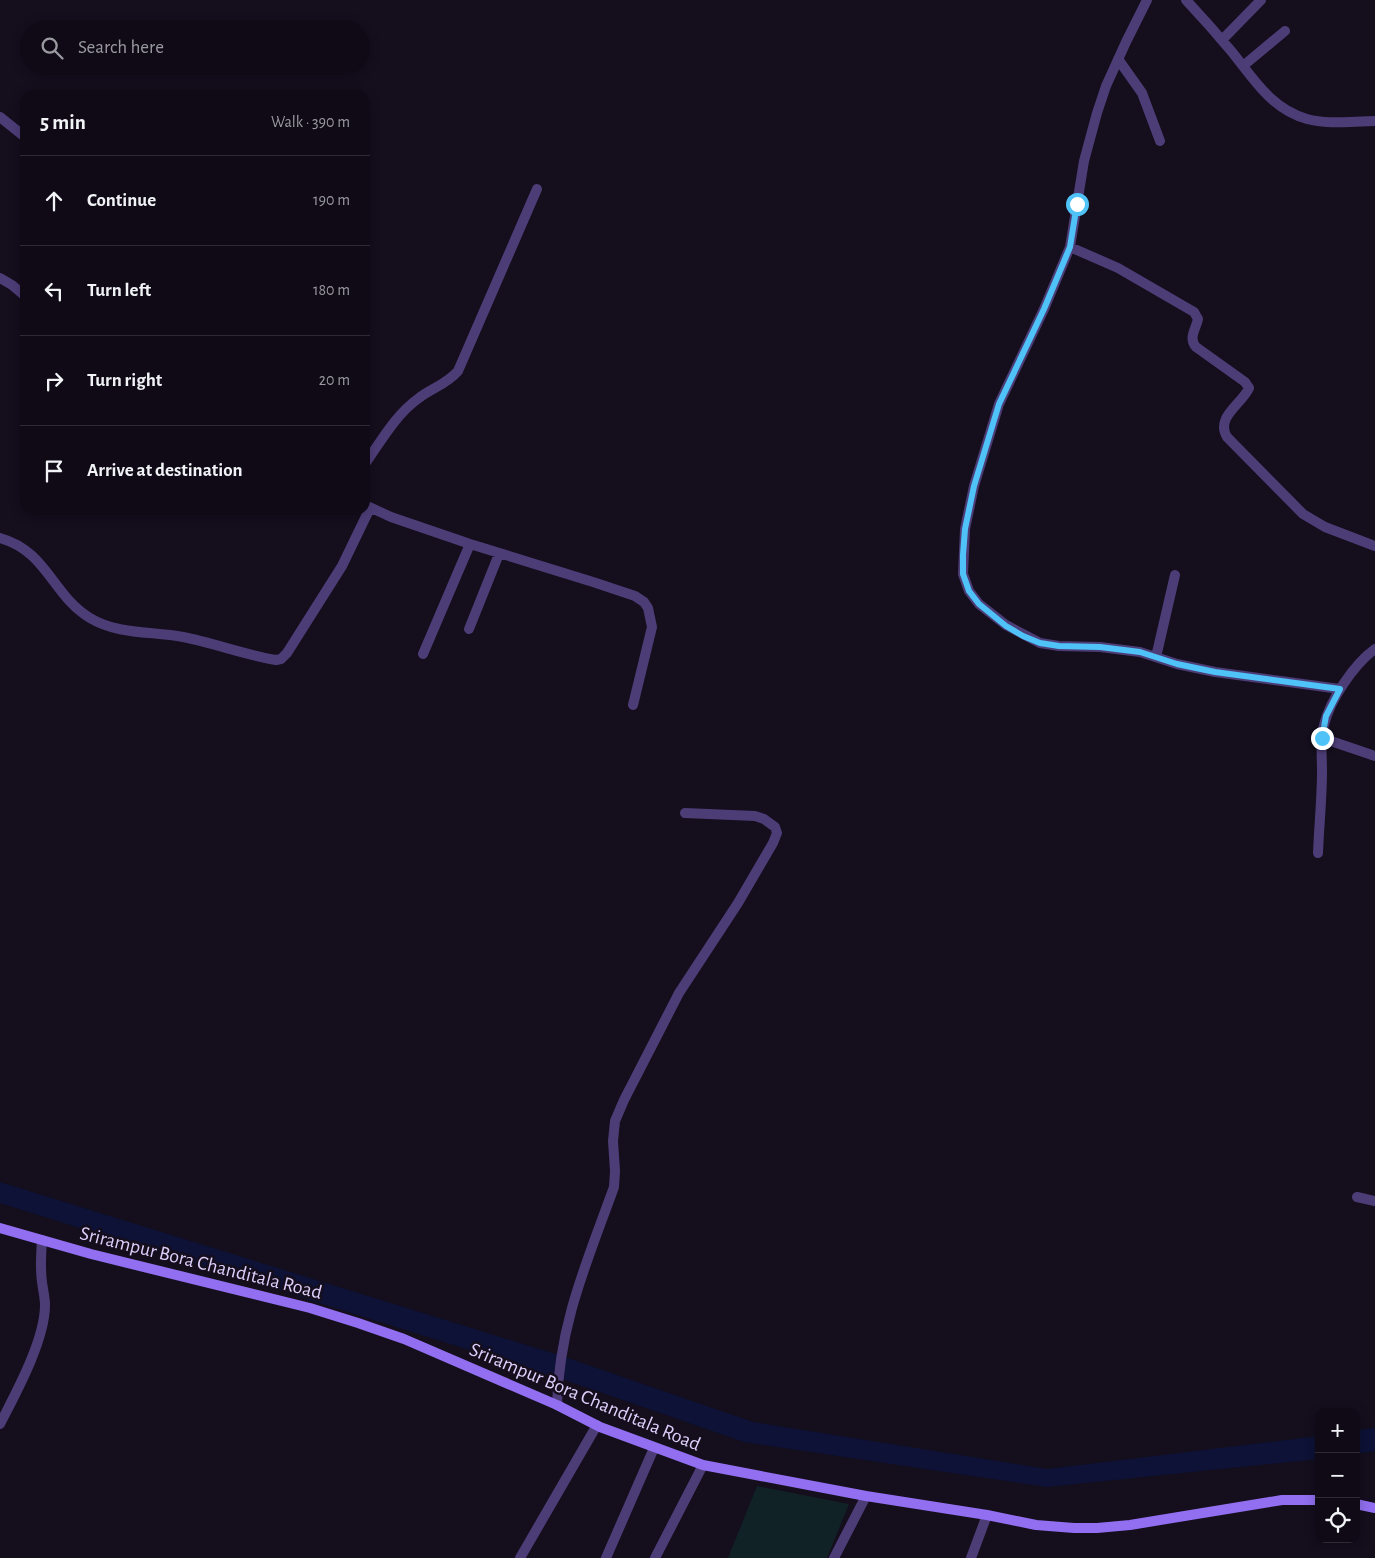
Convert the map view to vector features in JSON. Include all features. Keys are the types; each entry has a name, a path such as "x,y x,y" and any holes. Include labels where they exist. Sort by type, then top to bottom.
{"street":[{"path":"1147,0 1106,86 1084,161 1070,247 1047,302 999,404 974,486 965,529 963,574 969,591 979,604 1006,626 1040,643 1140,652 1177,664 1215,672 1340,689"},
{"path":"1186,0 1222,40 1262,91 1273,101 1296,115 1321,122 1375,120"},
{"path":"1222,40 1261,0"},
{"path":"1243,66 1285,31"},
{"path":"1118,59 1142,93 1160,141"},
{"path":"0,117 20,134"},
{"path":"370,457 391,426 406,409 419,398 445,384 458,371 537,189"},
{"path":"1070,247 1118,268 1194,312 1198,319 1192,343 1245,382 1249,388 1224,422 1224,431 1227,437 1304,514 1325,527 1375,546"},
{"path":"0,278 20,292"},
{"path":"370,507 391,517 499,554 635,596 644,602 648,608 652,627 633,705"},
{"path":"0,538 21,546 33,555 67,599 85,615 102,624 128,632 181,637 276,660 287,653 326,593 342,566 363,515"},
{"path":"423,654 470,544"},
{"path":"469,629 499,554"},
{"path":"1156,658 1175,575"},
{"path":"1318,853 1322,738 1326,716 1340,689 1375,649"},
{"path":"1322,738 1375,756"},
{"path":"557,1405 557,1381 561,1355 576,1291 614,1187 613,1141 615,1121 680,993 738,903 777,833 771,822 760,818 685,812"},
{"path":"1357,1197 1375,1201"},
{"name":"Srirampur Bora Chanditala Road","path":"0,1228 156,1270 310,1308 358,1323 404,1339 557,1405 596,1425 703,1465 866,1496 987,1515 1036,1525 1097,1528 1166,1520 1282,1500 1315,1500"},
{"path":"0,1424 35,1349 44,1320 45,1304 41,1268 42,1240"},
{"path":"520,1558 596,1425"},
{"path":"606,1558 654,1448"},
{"path":"655,1558 703,1465"},
{"path":"834,1558 866,1496"},
{"path":"1360,1505 1375,1508"},
{"path":"970,1558 987,1515"}],"shaded area":[{"path":"0,1182 562,1356 753,1422 1047,1469 1315,1436 1315,1459 1047,1487 744,1442 559,1378 0,1203"},
{"path":"1375,1428 1375,1451 1360,1453 1360,1430"},
{"path":"757,1486 849,1504 827,1558 728,1558"}],"route":[{"path":"1077,204 1070,247 1044,309 999,404 974,486 965,529 963,555 963,574 969,591 979,604 1006,626 1040,643 1140,652 1177,664 1215,672 1340,689 1326,716 1322,738"}]}
